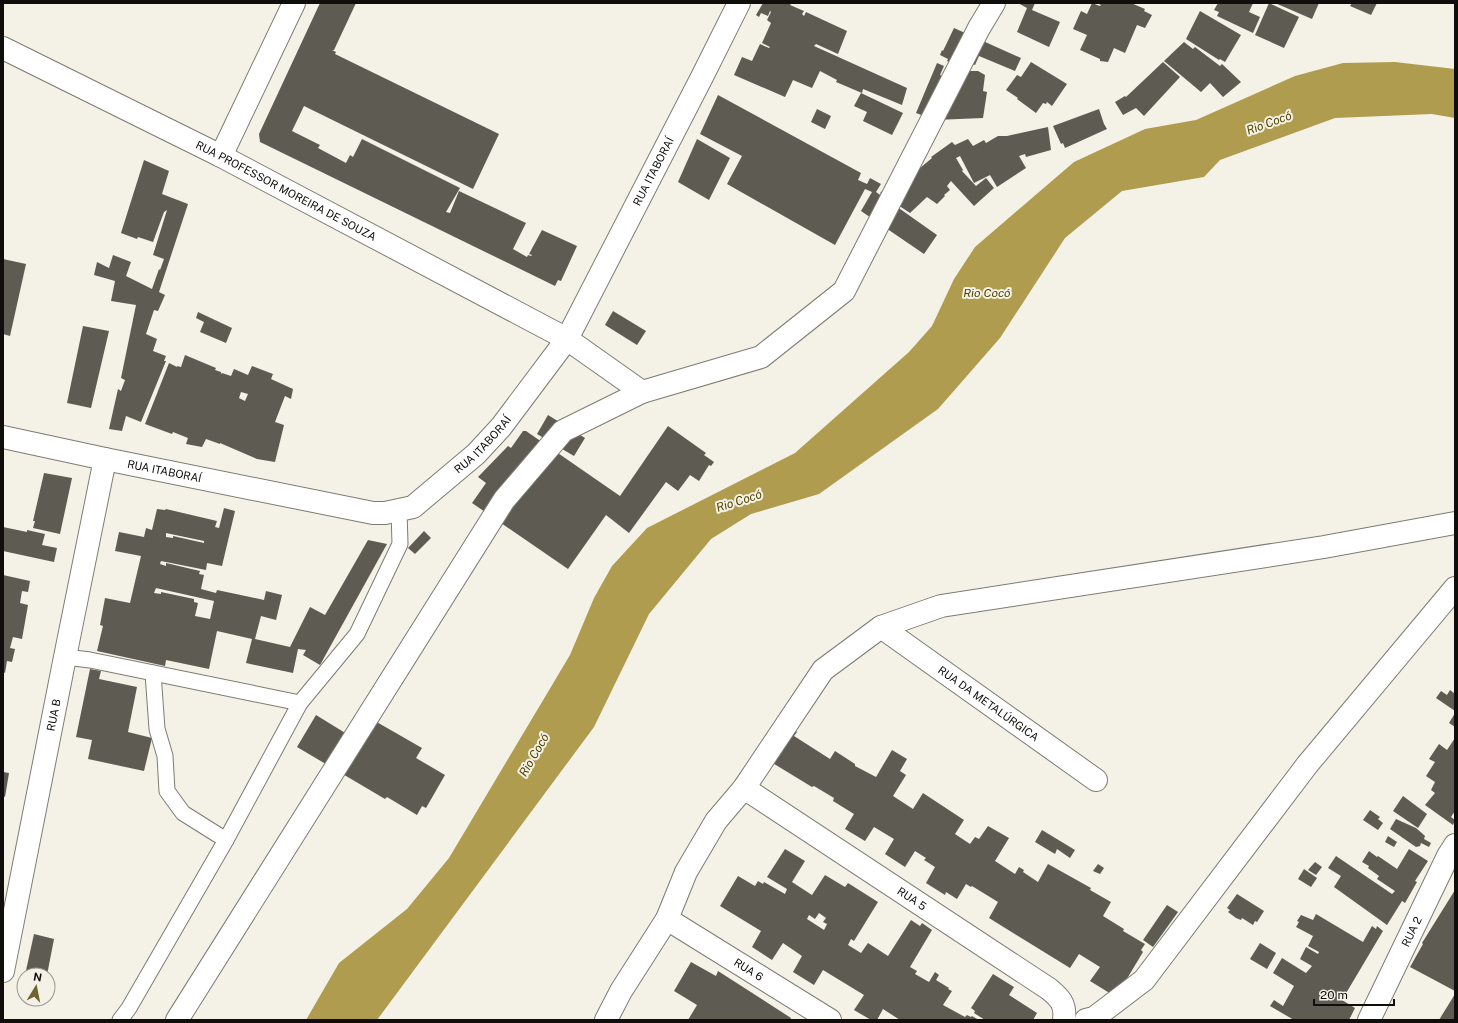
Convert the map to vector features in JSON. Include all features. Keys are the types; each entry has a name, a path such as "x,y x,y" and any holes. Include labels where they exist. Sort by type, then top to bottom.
{"street":[{"path":"221,156 294,3"},
{"name":"RUA ITABORAÍ","path":"3,437 373,513 385,514 413,507 476,454 501,427 567,338 739,3"},
{"path":"177,1020 504,500 563,431 642,392 762,358 844,291 979,28 994,3"},
{"name":"RUA PROFESSOR MOREIRA DE SOUZA","path":"3,48 221,156 567,338 642,392"},
{"name":"RUA B","path":"3,971 64,657 105,459"},
{"path":"606,1020 621,991 666,919 686,872 716,821 744,788 823,670 881,627 940,606 1324,547 1455,523"},
{"path":"1086,1020 1094,1018 1144,980 1307,765 1455,588"},
{"name":"RUA DA METALÚRGICA","path":"881,627 1096,780"},
{"name":"RUA 5","path":"744,788 1049,989 1059,997 1062,1003 1065,1015 1064,1020"},
{"name":"RUA 2","path":"1376,1017 1453,854"},
{"name":"RUA 6","path":"666,919 830,1020"}],"lane":[{"path":"120,1020 129,1008 226,840 300,703 357,634 400,544 400,511"},
{"path":"64,657 90,660 300,703"},
{"path":"153,673 157,729 165,756 167,791 183,813 226,840"}],"water":[{"name":"Rio Cocó","path":"1395,62 1455,69 1455,118 1432,114 1335,118 1220,160 1204,177 1122,191 1065,238 1000,338 938,409 819,494 751,514 711,539 649,614 594,727 377,1020 306,1020 339,963 407,909 449,858 570,655 594,598 612,566 647,528 795,453 909,352 932,326 954,279 975,247 1074,162 1145,129 1196,120 1295,76 1343,63"}],"building":[{"path":"320,3 356,3 334,50 332,50 336,52 335,54 499,134 473,189 304,106 292,131 320,145 318,148 346,163 350,155 353,157 362,139 460,188 446,212 450,213 459,191 526,223 513,249 527,257 528,255 532,255 529,254 542,230 577,246 561,281 558,280 555,286 260,142 259,134"},
{"path":"763,3 792,3 790,5 804,11 802,14 804,16 806,12 847,31 838,54 816,44 814,46 907,88 902,105 863,89 862,93 836,82 837,80 820,71 812,88 793,80 785,97 734,75 742,57 752,61 760,44 769,48 770,47 762,43 771,23 767,20 771,12 770,11 768,16 761,13 759,17 756,15"},
{"path":"1018,3 1035,3 1032,10 1060,22 1049,47 1017,32 1027,8"},
{"path":"1092,3 1100,6 1101,5 1097,3 1131,3 1145,9 1144,11 1152,15 1145,28 1137,25 1125,53 1114,48 1108,62 1100,61 1100,59 1080,50 1087,35 1073,29 1081,11 1087,14"},
{"path":"1218,3 1253,3 1249,12 1260,17 1253,33 1217,16 1219,12 1214,10"},
{"path":"1269,3 1299,17 1284,48 1255,35"},
{"path":"1275,3 1319,3 1312,19"},
{"path":"1352,3 1377,3 1371,15 1350,6"},
{"path":"1200,11 1241,35 1225,62 1220,59 1219,60 1186,39"},
{"path":"954,28 1021,58 1015,71 979,56 975,65 966,61 966,71 978,71 985,75 983,91 987,92 983,118 935,120 916,113 937,63 944,66 940,75 946,78 951,63 947,61 948,59 940,55"},
{"path":"1184,42 1193,49 1195,47 1220,66 1222,64 1241,82 1223,97 1210,83 1201,92 1164,61"},
{"path":"1031,62 1067,84 1052,106 1047,102 1046,104 1043,103 1036,113 1006,90 1017,75 1021,77"},
{"path":"1163,62 1180,77 1144,116 1136,108 1123,115 1115,102 1125,96 1126,97"},
{"path":"861,93 903,113 892,135 863,121 867,112 854,106"},
{"path":"718,95 861,173 858,180 867,184 870,178 881,184 876,192 937,235 924,254 861,211 872,192 865,189 835,245 727,184 742,156 700,134"},
{"path":"817,109 831,116 825,129 811,122"},
{"path":"1099,109 1107,129 1065,148 1063,143 1061,144 1053,126"},
{"path":"1048,127 1051,150 1026,157 1025,154 1019,156 1026,168 997,187 990,175 974,183 960,156 956,158 963,170 962,171 976,186 986,178 994,188 974,206 951,181 947,186 950,190 937,204 927,197 910,213 880,193 914,162 920,168 932,158 931,157 952,142 955,145 968,139 973,146 984,140 986,143 998,136 1007,136"},
{"path":"697,139 730,158 709,200 678,182"},
{"path":"144,160 169,171 162,194 188,204 159,292 165,295 158,311 154,310 146,334 157,339 153,351 166,356 164,361 166,361 141,422 126,416 122,431 109,429 118,389 121,391 125,380 121,378 136,305 111,301 115,281 94,275 97,262 109,268 113,255 131,262 126,276 152,289 164,259 153,255 167,210 164,212 153,242 138,237 137,239 121,233"},
{"path":"3,259 26,264 10,336 3,334"},
{"path":"613,311 646,331 637,345 605,325"},
{"path":"198,312 232,328 226,343 200,332 204,322 196,318"},
{"path":"83,326 109,331 91,408 67,403"},
{"path":"185,355 216,368 215,370 221,372 221,374 231,376 234,369 248,375 252,366 273,374 271,379 293,389 291,399 285,396 275,422 284,425 275,462 257,459 220,443 206,439 202,447 186,444 188,438 145,424 169,363 177,367 181,367","holes":["241,392 248,394 245,401 239,398"]},
{"path":"548,415 585,438 574,456 537,434"},
{"path":"668,426 706,453 704,455 714,462 711,466 709,465 699,481 690,475 678,491 666,482 629,533 606,515 568,569 472,503 486,483 478,477 508,446 511,448 523,431 526,431 620,496"},
{"path":"44,473 72,478 60,534 33,528 35,521 33,521"},
{"path":"224,508 235,511 222,566 207,563 206,570 161,561 160,564 166,566 166,563 200,571 199,574 204,575 201,589 216,593 217,590 264,600 266,591 282,595 276,620 261,616 255,639 290,647 310,607 325,615 368,540 387,544 320,665 303,655 306,650 298,649 293,673 246,663 252,639 217,631 209,669 166,660 165,666 97,651 103,626 100,625 105,598 130,603 141,556 115,551 119,532 144,537 146,528 152,530 157,509 166,509 217,521 215,527 219,528","holes":["166,533 204,541 204,543 173,536 173,538 166,537","156,588 214,601 210,619 195,616 198,603 194,602 194,599 161,592 161,594 154,593"]},
{"path":"3,527 45,534 42,545 57,548 54,562 3,551"},
{"path":"424,531 431,538 415,554 408,548"},
{"path":"3,575 30,581 28,592 22,591 20,603 28,605 22,639 13,637 10,648 15,649 12,662 7,661 5,673 3,672"},
{"path":"90,669 101,671 99,679 137,687 128,732 152,738 144,771 88,759 92,740 76,737"},
{"path":"1450,690 1455,694 1455,711 1436,698 1441,691 1447,695"},
{"path":"1455,713 1455,727 1449,723"},
{"path":"316,715 355,739 368,717 422,748 416,758 445,775 426,808 422,806 417,815 387,797 385,799 297,747"},
{"path":"793,729 797,732 794,736 830,759 835,751 855,764 855,766 876,777 892,750 907,759 900,771 906,775 893,796 913,809 923,793 964,820 955,834 970,844 975,837 979,839 988,826 1009,838 995,861 1015,874 1019,867 1024,870 1023,872 1038,882 1048,864 1091,888 1090,890 1111,902 1103,916 1124,929 1123,931 1145,944 1141,950 1143,952 1116,997 1090,981 1100,967 1079,954 1070,968 989,918 998,902 966,884 957,899 946,892 945,895 926,883 935,867 924,860 926,858 915,851 905,867 885,854 894,839 874,827 865,841 845,829 854,814 833,801 834,798 814,786 812,787 771,762"},
{"path":"1455,738 1455,811 1451,817 1455,820 1453,825 1425,805 1435,793 1431,790 1435,782 1426,776 1435,762 1429,759 1439,744 1447,750"},
{"path":"3,772 9,773 5,797 3,796"},
{"path":"1403,796 1427,814 1418,828 1393,811"},
{"path":"1370,810 1380,817 1378,819 1383,823 1378,830 1363,820"},
{"path":"1396,819 1416,828 1425,836 1424,839 1431,843 1429,847 1421,843 1420,846 1416,847 1390,829"},
{"path":"1042,830 1075,850 1070,858 1057,849 1055,854 1035,842"},
{"path":"1388,836 1397,842 1394,847 1385,842"},
{"path":"785,849 805,861 792,882 812,895 825,875 845,887 848,883 878,902 854,941 851,939 848,945 861,953 868,943 888,956 911,920 920,926 922,923 932,930 910,967 917,971 915,974 929,982 935,972 939,975 936,980 952,991 943,1005 965,1017 967,1015 972,1016 979,1020 900,1020 883,1009 877,1020 871,1020 854,1010 864,995 823,970 814,985 793,972 802,956 783,943 772,960 752,947 761,931 720,906 738,876 755,886 758,881 763,884 764,882 785,894 787,889 767,877","holes":["819,913 826,918 823,922 827,924 824,930 807,919 809,915 815,919"]},
{"path":"1409,849 1428,861 1415,881 1417,882 1405,903 1402,901 1387,925 1334,887 1341,876 1328,868 1336,856 1392,894 1395,891 1377,879 1379,876 1368,868 1369,866 1362,862 1369,851 1397,869"},
{"path":"1315,862 1322,867 1316,875 1308,870"},
{"path":"1098,864 1104,868 1100,874 1093,871"},
{"path":"1304,869 1317,878 1311,887 1298,879"},
{"path":"1455,890 1455,991 1410,967 1423,944 1422,943"},
{"path":"1237,894 1264,911 1257,922 1255,921 1253,925 1242,918 1241,920 1236,918 1228,912 1230,910 1227,908"},
{"path":"1167,905 1178,912 1153,947 1143,940"},
{"path":"1316,914 1363,942 1372,926 1376,929 1377,926 1383,931 1342,1000 1355,1008 1349,1020 1294,1020 1270,1006 1274,1000 1283,1006 1294,986 1273,973 1282,958 1306,973 1312,966 1300,959 1306,947 1318,954 1319,952 1308,946 1313,936 1296,927 1299,922 1297,921 1301,915 1313,920"},
{"path":"34,934 54,939 49,967 27,967"},
{"path":"1260,943 1276,953 1267,969 1250,959"},
{"path":"691,962 716,976 718,971 791,1018 790,1020 688,1020 697,1005 674,991"},
{"path":"993,974 1014,987 1009,995 1037,1013 1033,1020 985,1020 974,1013 975,1011 971,1008"},
{"path":"1455,994 1455,1020 1439,1020"}]}
